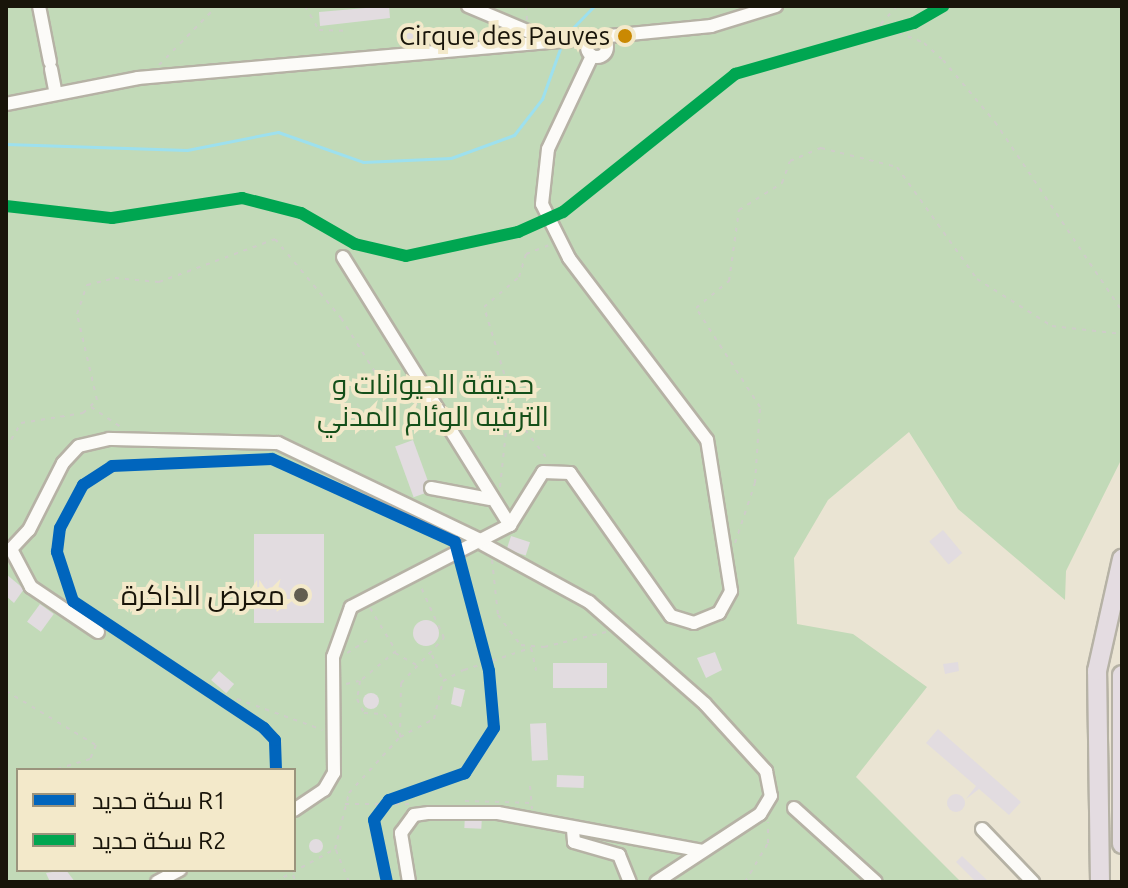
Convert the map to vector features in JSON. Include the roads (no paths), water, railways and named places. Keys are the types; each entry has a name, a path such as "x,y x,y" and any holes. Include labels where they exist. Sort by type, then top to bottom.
{"highway":[{"path":"1100,882 1097,671 1122,559"},
{"path":"1122,675 1122,844"}],"lane":[{"path":"39,6 56,94"},
{"path":"468,6 554,42"},
{"path":"6,104 141,78 569,42 711,26 776,6"},
{"path":"592,56 647,34"},
{"path":"597,38 606,52"},
{"path":"296,809 324,790 339,736 334,654 341,623 367,596 484,543 510,525 543,472 555,467 584,487 625,557 683,622 719,613 727,604 726,552 714,467 696,420 559,241 542,204 541,178 597,38"},
{"path":"343,257 440,420 510,525"},
{"path":"98,632 31,587 11,549 29,530 63,463 79,446 109,439 278,443 565,585 705,704 766,781 767,805 656,882"},
{"path":"431,488 492,500"},
{"path":"794,808 876,882"},
{"path":"409,882 401,833 414,815 483,811 535,824 703,851"},
{"path":"982,829 1033,882"},
{"path":"573,830 574,842 619,855 630,882"},
{"path":"157,882 176,872"}],"waterway":[{"path":"563,38 594,6"},
{"path":"6,144 187,150 278,132 363,162 451,158 514,135 542,99 561,46"}],"rail line":[{"name":"R2","path":"6,206 112,218 242,198 301,213 355,244 406,256 518,232 563,212 735,74 914,23 944,6"},
{"name":"R1","path":"276,768 275,740 264,728 73,601 57,552 60,528 83,485 112,466 272,459 455,542 489,671 494,728 465,773 389,800 374,820 387,882"}],"place":[{"name":"Cirque des Pauves","path":"625,36"},
{"name":"معرض الذاكرة","path":"301,595"}],"park label":[{"name":"حديقة الحيوانات و الترفيه الوئام المدني","path":"433,400"}]}
